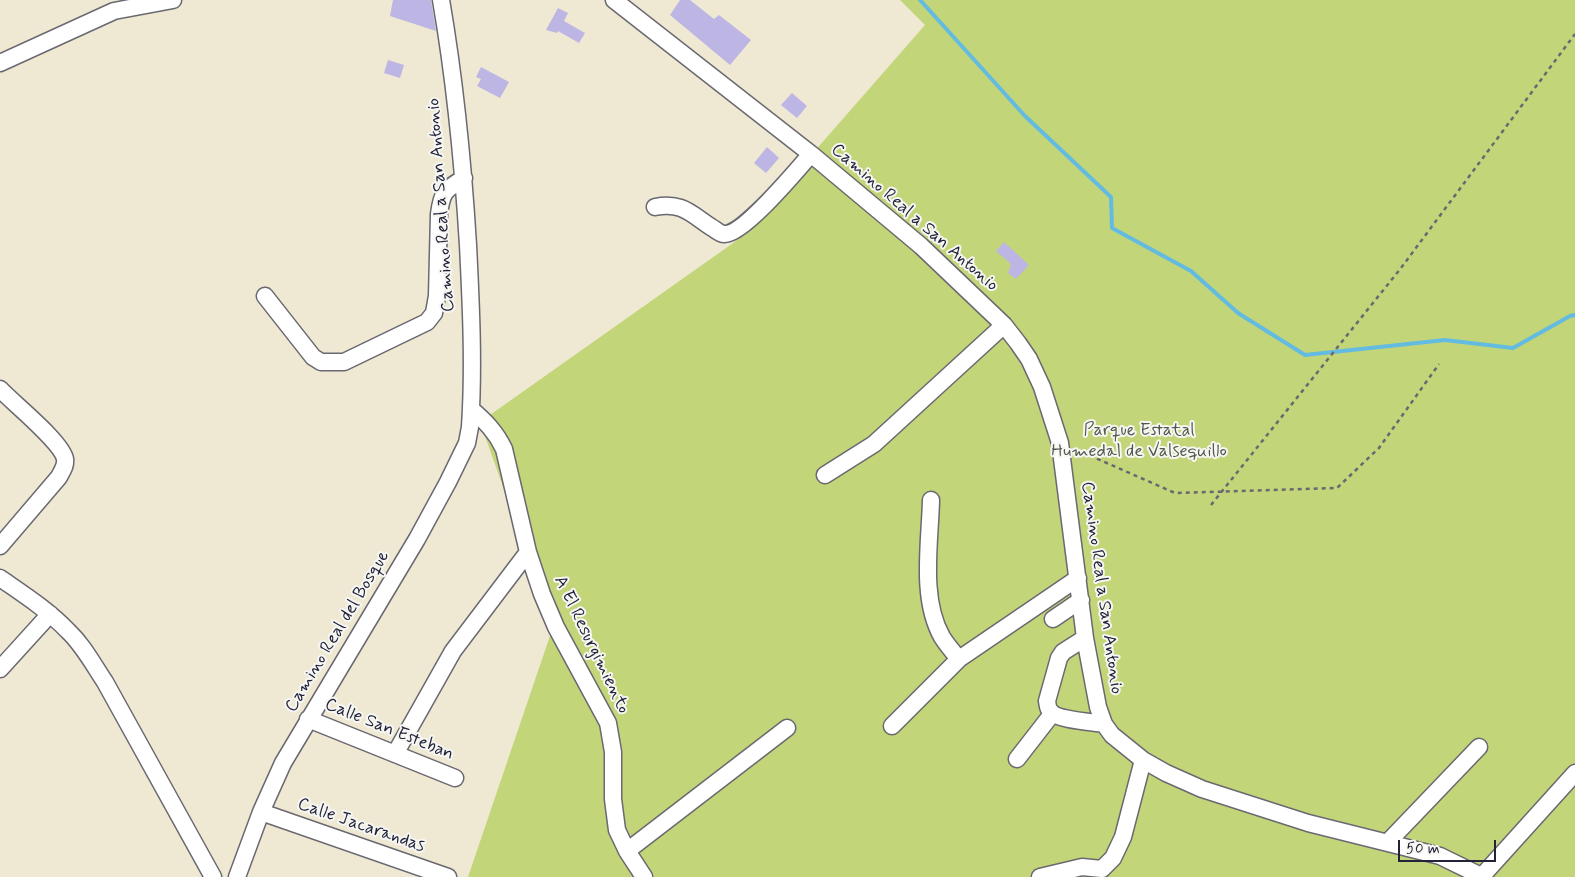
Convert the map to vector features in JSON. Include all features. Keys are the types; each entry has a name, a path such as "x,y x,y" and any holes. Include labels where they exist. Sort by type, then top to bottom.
{"street":[{"path":"0,64 112,6 173,0"},
{"name":"Camino Real a San Antonio","path":"441,0 450,50 464,178 471,292 471,409"},
{"name":"Camino Real a San Antonio","path":"614,0 812,154 921,246 1004,325 1028,359 1042,387 1060,443 1085,638 1098,707 1104,724 1124,745 1143,760 1166,773 1231,800 1308,823 1440,856 1483,877"},
{"path":"656,207 668,205 682,207 721,234 730,234 746,223 812,154"},
{"path":"265,296 313,357 321,362 344,362 427,322 434,313 438,296 439,214 441,202 446,190 464,178"},
{"path":"825,474 874,444 1004,325"},
{"path":"0,391 58,446 65,459 65,467 59,477 0,546"},
{"name":"A El Resurgimiento","path":"471,409 485,421 499,438 504,449 528,552 542,594 556,627 608,723 613,752 612,799 614,819 627,851 644,877"},
{"name":"Camino Real del Bosque","path":"237,877 261,812 283,763 417,539 448,482 466,443 470,427 471,409"},
{"path":"931,500 928,587 930,602 942,636 959,659"},
{"path":"395,754 453,651 528,552"},
{"path":"0,578 50,614 69,631 88,656 212,877"},
{"path":"892,726 959,659 1078,578"},
{"path":"1053,619 1080,600"},
{"path":"0,669 50,614"},
{"path":"1085,638 1063,652 1059,658 1047,701 1048,708 1052,714 1104,724"},
{"path":"1017,759 1052,714"},
{"name":"Calle San Esteban","path":"308,719 455,778"},
{"path":"627,851 787,728"},
{"path":"1388,842 1479,748"},
{"path":"1040,877 1082,867 1102,869 1108,865 1123,837 1143,760"},
{"path":"1483,877 1575,773"},
{"name":"Calle Jacarandas","path":"261,812 448,877"}],"path":[{"path":"1211,505 1402,268 1575,34"},
{"path":"1060,443 1174,493 1337,488 1379,448 1439,364"}],"green space":[{"name":"Parque Estatal Humedal de Valsequillo","path":"900,0 1575,0 1575,877 468,877 553,627 480,422 736,241 925,25"}],"building":[{"path":"393,0 431,0 436,31 390,16"},
{"path":"680,0 690,0 714,19 719,15 751,40 730,65 670,15"},
{"path":"558,8 568,13 564,21 585,33 579,43 558,31 557,33 546,30"},
{"path":"388,60 404,65 400,78 384,73"},
{"path":"481,67 509,82 500,98 477,86 481,79 476,77"},
{"path":"792,93 807,106 797,118 781,105"},
{"path":"767,147 779,158 766,173 754,163"},
{"path":"1004,242 1029,265 1016,279 1008,273 1011,264 996,251"}],"waterway":[{"path":"920,0 1025,116 1111,197 1112,228 1191,271 1238,313 1305,355 1445,340 1513,348 1575,315"}]}
